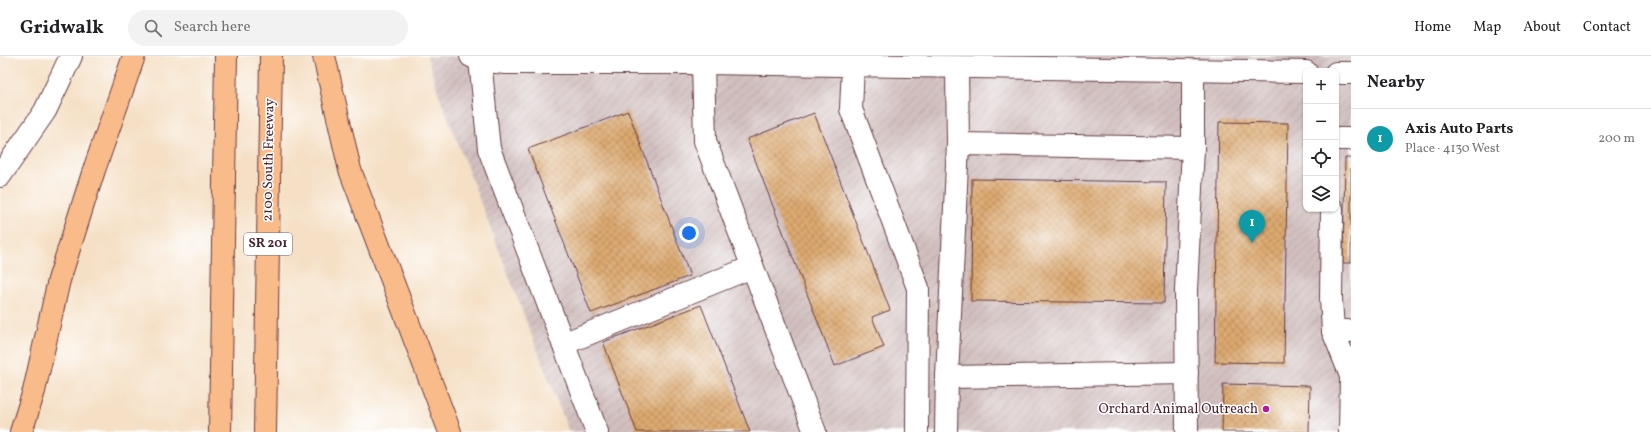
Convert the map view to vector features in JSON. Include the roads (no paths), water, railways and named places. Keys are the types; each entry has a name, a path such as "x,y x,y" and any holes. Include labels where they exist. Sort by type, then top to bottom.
{"highway":[{"path":"20,432 34,391 59,280 134,56"},
{"path":"220,432 226,56"},
{"name":"2100 South Freeway","path":"265,432 271,56"},
{"path":"324,56 350,170 450,432"}],"street":[{"path":"0,176 45,111 71,56"},
{"path":"597,432 562,344 489,149 475,58 505,63 703,63 799,60 853,66 957,68 1025,62 1194,71 1237,64 1303,72"},
{"path":"703,63 705,141 815,432"},
{"path":"853,66 851,109 918,288 917,432"},
{"path":"946,432 947,376 958,144 957,68"},
{"path":"1187,432 1186,290 1193,148 1194,71"},
{"path":"1339,73 1351,73"},
{"path":"1339,139 1351,139"},
{"path":"958,144 1193,148"},
{"path":"1332,212 1331,298 1342,331 1351,376 1350,432"},
{"path":"562,344 752,268"},
{"path":"947,376 1187,373"}],"place":[{"name":"Axis Auto Parts","path":"1252,243"},
{"name":"Orchard Animal Outreach","path":"1266,409"}]}
